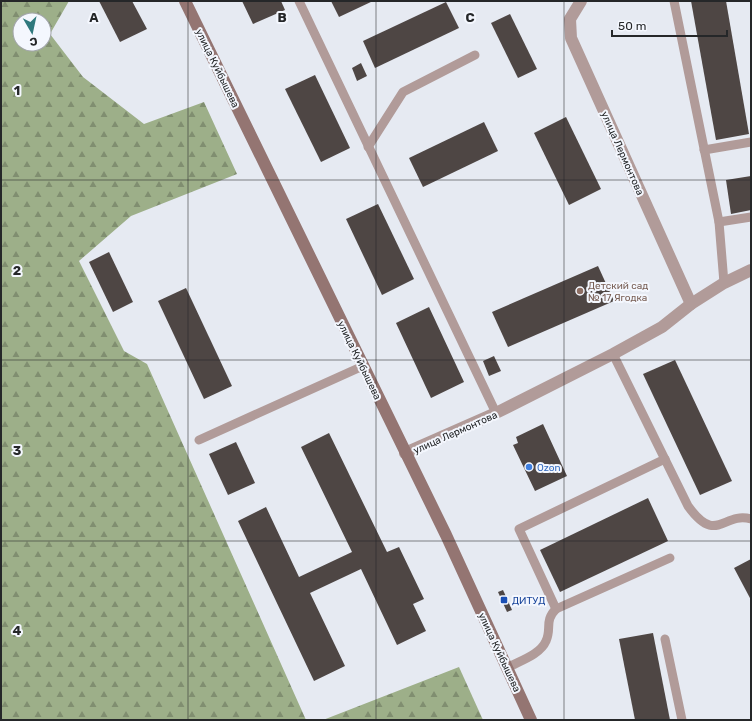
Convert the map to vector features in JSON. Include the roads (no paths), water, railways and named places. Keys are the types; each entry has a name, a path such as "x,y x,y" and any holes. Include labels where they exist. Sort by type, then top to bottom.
{"street":[{"name":"улица Куйбышева","path":"185,1 446,535 531,720"},
{"name":"улица Лермонтова","path":"581,1 570,18 571,38 691,304"},
{"name":"улица Лермонтова","path":"405,453 496,413 613,354 662,327 691,304 724,282 751,270"}],"lane":[{"path":"298,1 496,413"},
{"path":"674,1 719,222 724,282"},
{"path":"368,147 403,92 475,55"},
{"path":"704,150 751,142"},
{"path":"719,222 751,217"},
{"path":"613,354 688,506 697,518 710,526 721,525 744,517 751,519"},
{"path":"199,440 363,366"},
{"path":"556,610 519,529 665,459"},
{"path":"507,668 537,652 545,642 549,616 556,610 670,558"},
{"path":"665,639 682,720"}],"place":[{"name":"Детский сад № 17 Ягодка","path":"580,291"},
{"name":"Ozon","path":"529,467"},
{"name":"ДИТУД","path":"504,600"}]}
